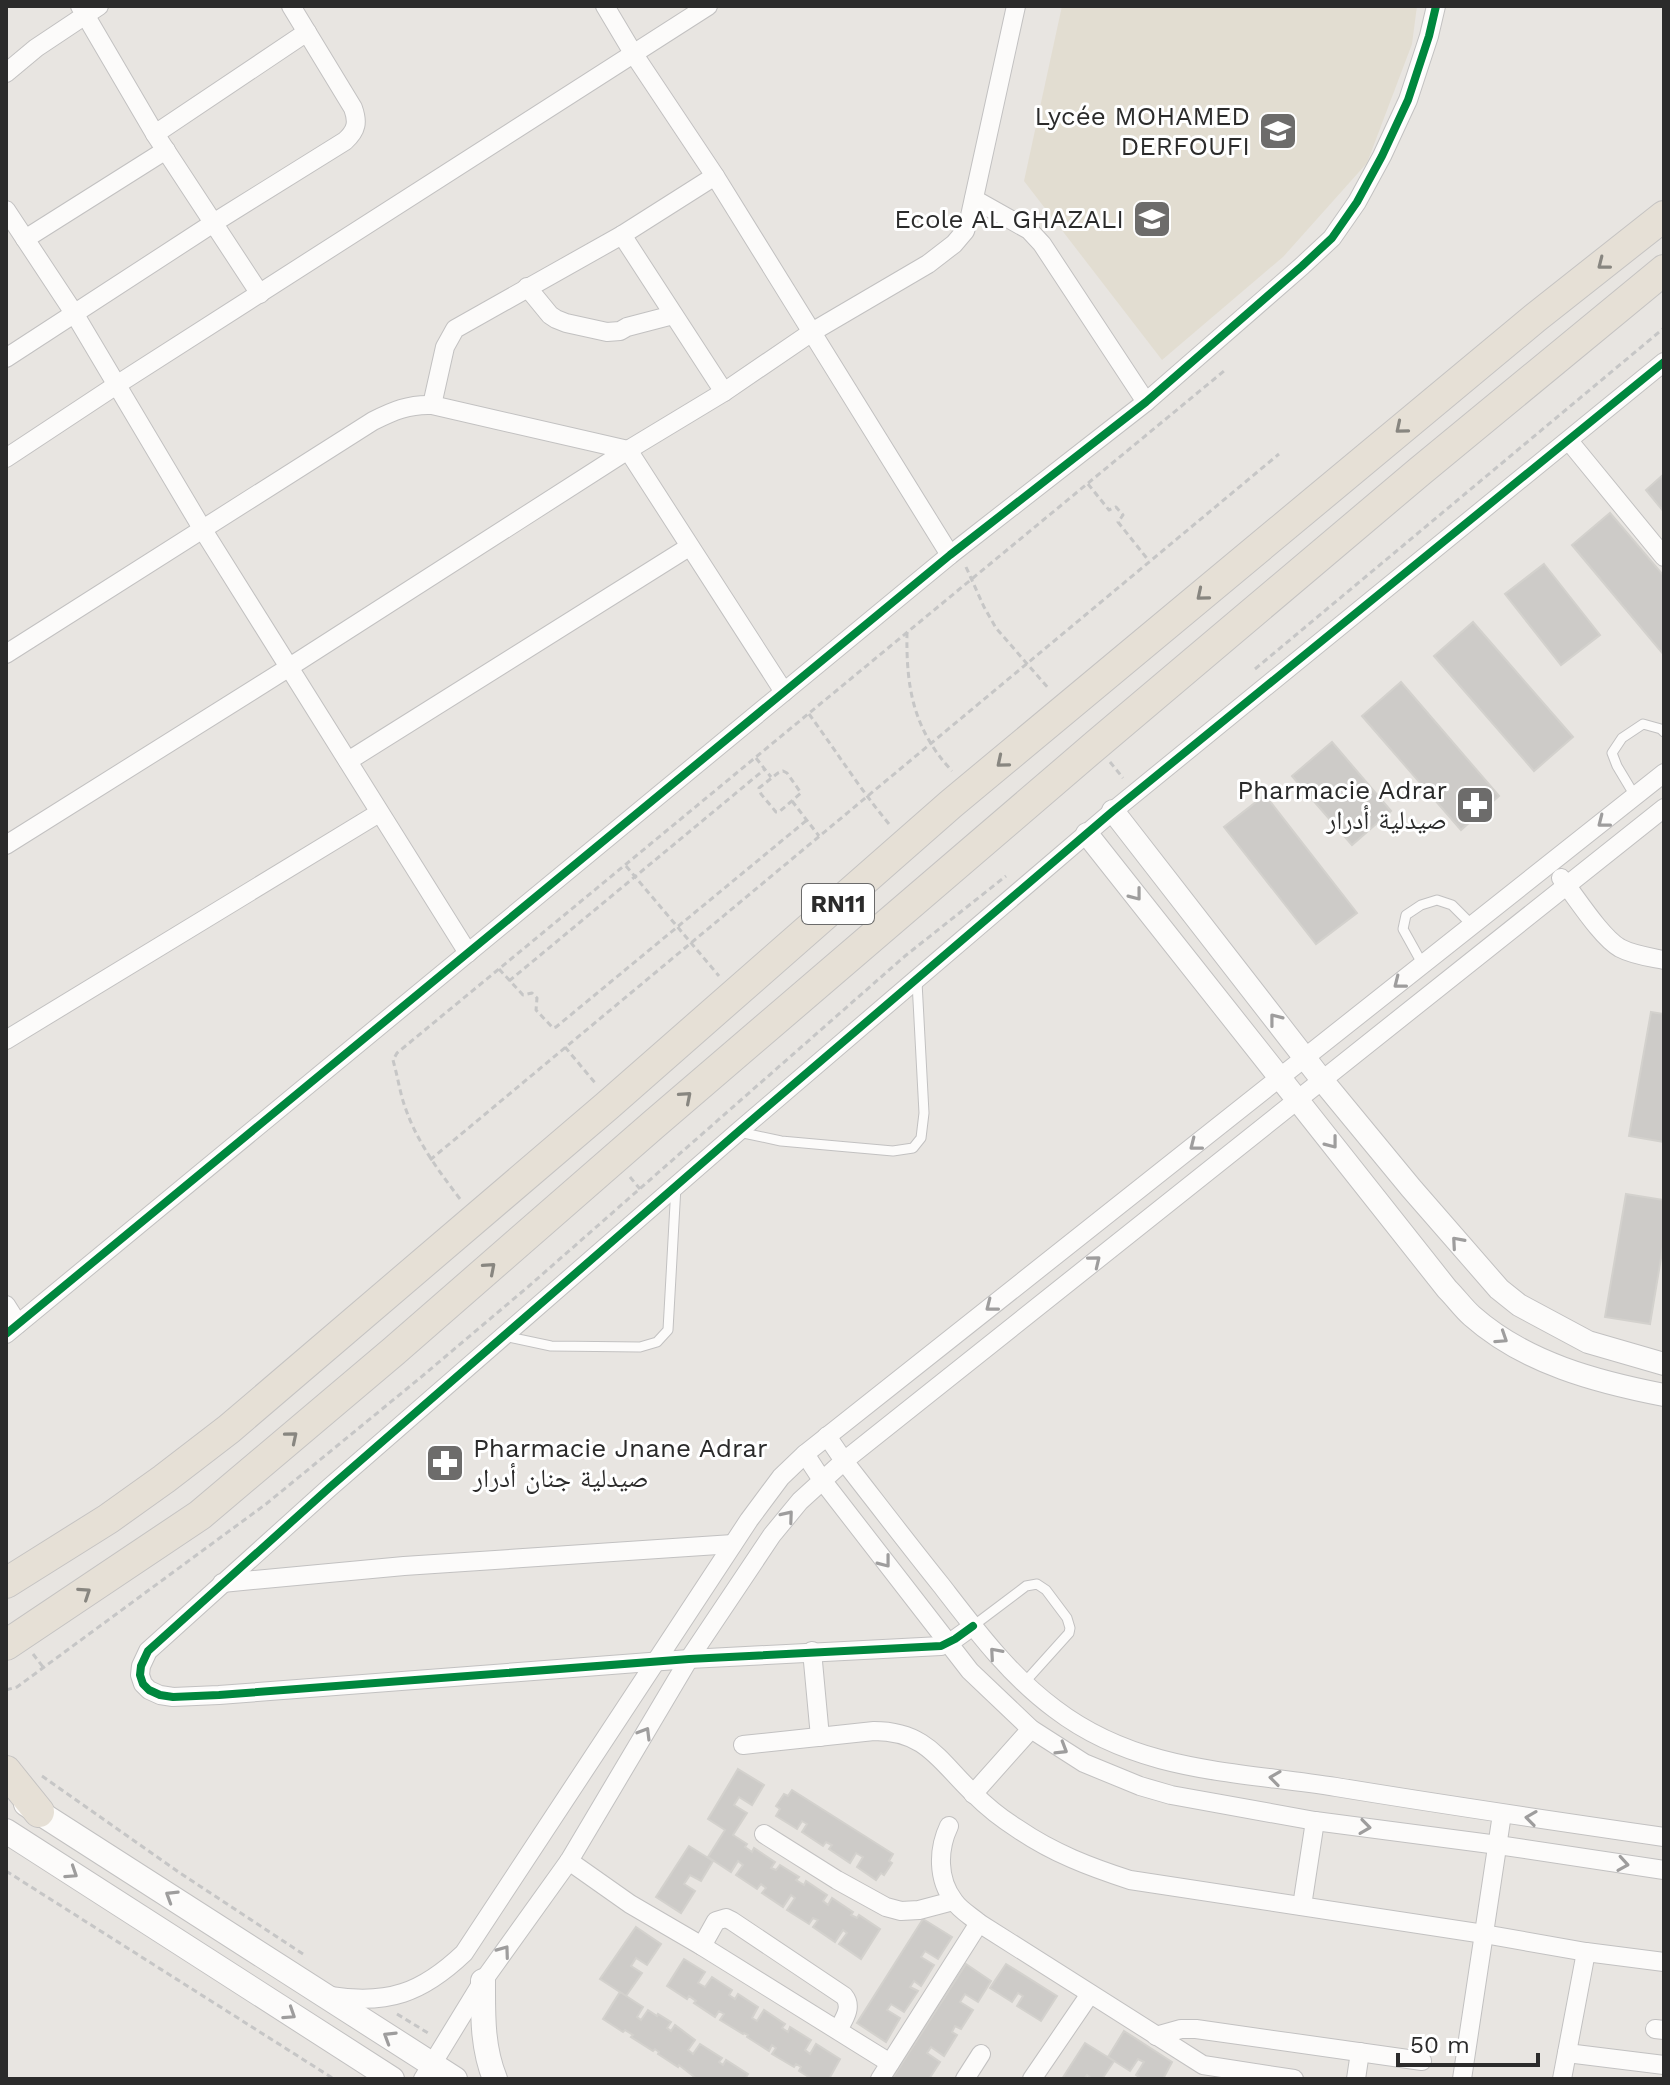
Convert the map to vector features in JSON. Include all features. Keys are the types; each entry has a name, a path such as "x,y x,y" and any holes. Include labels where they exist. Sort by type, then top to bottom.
{"highway":[{"name":"RN11","path":"6,1583 108,1519 229,1429 607,1106 951,804 1535,318 1664,216"},
{"name":"RN11","path":"11,1647 200,1515 1096,745 1664,270"},
{"path":"6,1771 39,1812"}],"main road":[{"path":"6,1791 321,1994 428,2072 455,2079"},
{"path":"6,1831 392,2079"},
{"path":"483,1981 484,2038 495,2079"}],"street":[{"path":"6,358 353,134 356,126 353,108 291,6"},
{"path":"605,6 954,552"},
{"path":"6,458 708,6"},
{"path":"6,845 724,392 812,332 928,264 954,244 965,231 974,199 1016,6"},
{"path":"6,1305 12,1329 954,552 1146,402 1332,238 1357,202 1408,100 1436,6"},
{"path":"6,73 88,9 161,142 260,294"},
{"path":"25,239 307,32"},
{"path":"432,405 445,347 455,329 622,235 715,176"},
{"path":"974,199 1029,230 1042,244 1146,402"},
{"path":"6,210 74,313 203,530 468,953"},
{"path":"622,235 724,392"},
{"path":"527,287 556,319 607,332 673,315"},
{"path":"973,1626 941,1646 689,1659 219,1695 160,1695 143,1684 140,1675 148,1651 222,1583 916,978 1113,811 1664,362"},
{"path":"6,654 373,421 416,404 432,405 628,450 784,692"},
{"path":"1569,441 1664,557"},
{"path":"348,761 689,547"},
{"path":"321,1994 372,1999 398,1995 423,1986 464,1953 763,1499 805,1454 1664,773"},
{"path":"428,2072 483,1981 569,1861 689,1659 772,1535 800,1501 844,1461 1664,808"},
{"path":"1113,811 1322,1080 1499,1289 1519,1305 1588,1342 1664,1364"},
{"path":"6,1040 379,813"},
{"path":"1087,834 1447,1289 1472,1316 1496,1334 1549,1364 1664,1395"},
{"path":"1550,864 1616,946 1664,960"},
{"path":"827,1436 998,1656 1054,1709 1088,1732 1119,1747 1184,1766 1664,1837"},
{"path":"805,1454 970,1671 1031,1729 1084,1763 1171,1795 1315,1821 1664,1870"},
{"path":"222,1583 404,1566 733,1544"},
{"path":"812,1651 820,1737"},
{"path":"1004,1706 1024,1683"},
{"path":"973,1794 1031,1729"},
{"path":"743,1745 892,1731 930,1749 973,1794 1015,1828 1093,1868 1130,1880 1664,1962"},
{"path":"1462,2079 1502,1814"},
{"path":"1302,1906 1315,1821"},
{"path":"949,1826 941,1852 941,1868 953,1901 979,1923 1156,2036 1198,2072 1294,2079"},
{"path":"764,1834 886,1907 901,1911 919,1910 953,1901"},
{"path":"569,1861 630,1904 890,2063"},
{"path":"702,1946 716,1921 726,1918 732,1921 844,1996 848,2009 838,2030"},
{"path":"880,2079 979,1923"},
{"path":"1562,2079 1586,1952"},
{"path":"1032,2079 1090,1994"},
{"path":"1156,2036 1188,2029 1422,2061"},
{"path":"1356,2079 1360,2052"},
{"path":"1567,2053 1664,2065"},
{"path":"965,2079 981,2054"}],"lane":[{"path":"1635,796 1612,753 1622,738 1643,724 1664,732"},
{"path":"1423,965 1403,929 1406,915 1421,905 1437,900 1452,905 1472,925"},
{"path":"739,1131 781,1141 893,1151 913,1148 921,1138 924,1113 916,978"},
{"path":"504,1336 551,1346 640,1347 657,1342 668,1330 676,1186"},
{"path":"973,1626 1026,1586 1037,1584 1046,1590 1070,1623 1069,1633 1024,1683"}],"path":[{"path":"1252,672 1664,328"},
{"path":"461,1200 430,1160 405,1106 393,1060 397,1053 1224,371"},
{"path":"430,1160 1279,454"},
{"path":"1088,484 1109,510 1119,509 1123,515 1118,523 1149,561"},
{"path":"954,552 972,579 996,628 1066,709"},
{"path":"907,632 908,678 919,723 952,771"},
{"path":"809,714 866,797 889,824"},
{"path":"1096,745 1136,793"},
{"path":"756,758 771,778"},
{"path":"509,981 765,769"},
{"path":"780,771 787,773 801,791 778,812 759,790 771,778 780,771"},
{"path":"792,801 819,836"},
{"path":"499,969 523,995 532,993 537,998 536,1010 549,1027 554,1028 807,820"},
{"path":"626,866 721,978"},
{"path":"6,1690 17,1687 81,1641 278,1494 529,1286 905,956 1011,872"},
{"path":"40,1774 180,1873 307,1957"},
{"path":"6,1871 334,2079"},
{"path":"372,1999 445,2043"}],"shaded area":[{"path":"1062,6 1417,6 1412,44 1367,163 1283,257 1162,360 1024,181"}],"building":[{"path":"1664,474 1664,512 1646,490"},
{"path":"1610,513 1664,576 1664,655 1572,545"},
{"path":"1544,564 1600,635 1561,665 1505,594"},
{"path":"1473,622 1573,737 1534,771 1434,656"},
{"path":"1401,682 1499,796 1461,830 1362,716"},
{"path":"1332,742 1391,811 1352,845 1292,776"},
{"path":"1265,795 1357,913 1316,944 1224,827"},
{"path":"1651,1012 1664,1014 1664,1142 1629,1136"},
{"path":"1626,1194 1664,1200 1664,1240 1650,1324 1605,1317"},
{"path":"738,1769 764,1785 752,1805 739,1797 734,1805 747,1813 733,1835 747,1844 745,1847 752,1852 754,1848 775,1862 771,1868 776,1870 780,1865 799,1877 796,1880 804,1885 806,1881 827,1895 823,1901 828,1905 832,1898 853,1912 851,1915 857,1918 859,1915 880,1929 861,1959 839,1944 847,1933 843,1930 835,1942 813,1927 818,1920 813,1918 809,1924 787,1910 795,1898 791,1895 783,1907 762,1893 766,1888 761,1884 757,1889 736,1875 743,1865 738,1861 731,1872 708,1857 725,1830 708,1819"},
{"path":"792,1790 893,1854 889,1861 892,1863 884,1875 881,1873 876,1880 857,1867 863,1857 856,1853 850,1863 829,1849 832,1845 826,1842 823,1846 802,1832 807,1824 802,1821 797,1829 776,1816 780,1809 776,1806 784,1794 788,1796"},
{"path":"689,1846 713,1861 701,1881 690,1875 684,1884 695,1891 681,1913 656,1897"},
{"path":"923,1919 952,1937 938,1959 925,1951 921,1957 934,1965 921,1986 914,1981 910,1987 918,1991 904,2012 891,2004 887,2010 900,2018 886,2042 857,2023"},
{"path":"636,1927 661,1944 647,1965 636,1958 631,1966 642,1973 626,1996 600,1979"},
{"path":"684,1959 705,1972 698,1983 705,1987 712,1977 732,1990 729,1995 735,1999 738,1994 758,2007 752,2018 757,2021 764,2010 785,2024 782,2028 788,2032 790,2027 811,2040 805,2050 810,2054 816,2044 840,2059 829,2079 812,2079 799,2071 801,2067 796,2064 794,2067 772,2054 776,2048 772,2045 769,2051 720,2020 724,2014 719,2011 715,2017 689,1996 687,1999 667,1986"},
{"path":"966,1964 991,1981 978,2002 965,1994 960,2002 973,2010 961,2029 955,2026 952,2032 957,2035 944,2056 931,2047 927,2053 940,2062 929,2079 892,2079"},
{"path":"1006,1964 1057,1996 1041,2021 1017,2006 1023,1996 1018,1993 1012,2002 990,1988"},
{"path":"620,1992 643,2007 637,2017 641,2020 648,2010 658,2014 671,2022 667,2028 671,2031 675,2025 695,2040 688,2050 693,2054 700,2044 722,2058 719,2062 723,2065 726,2060 748,2074 745,2079 697,2079 655,2049 653,2051 631,2037 633,2035 603,2019"},
{"path":"1124,2031 1172,2062 1163,2079 1142,2079 1136,2075 1144,2062 1138,2059 1130,2071 1108,2057"},
{"path":"1085,2043 1114,2061 1102,2079 1092,2079 1087,2075 1084,2079 1062,2079"}],"cycle path":[{"path":"6,1334 950,555 1146,402 1302,266 1332,238 1357,202 1382,156 1408,100 1436,6"},
{"path":"973,1626 941,1646 689,1659 219,1695 160,1695 149,1690 140,1675 148,1651 329,1488 739,1131 1113,811 1664,362"}],"place":[{"name":"Lycée MOHAMED DERFOUFI","path":"1278,131"},
{"name":"Ecole AL GHAZALI","path":"1152,219"},
{"name":"Pharmacie Adrar صيدلية أدرار","path":"1475,805"},
{"name":"Pharmacie Jnane Adrar صيدلية جنان أدرار","path":"445,1463"}]}
